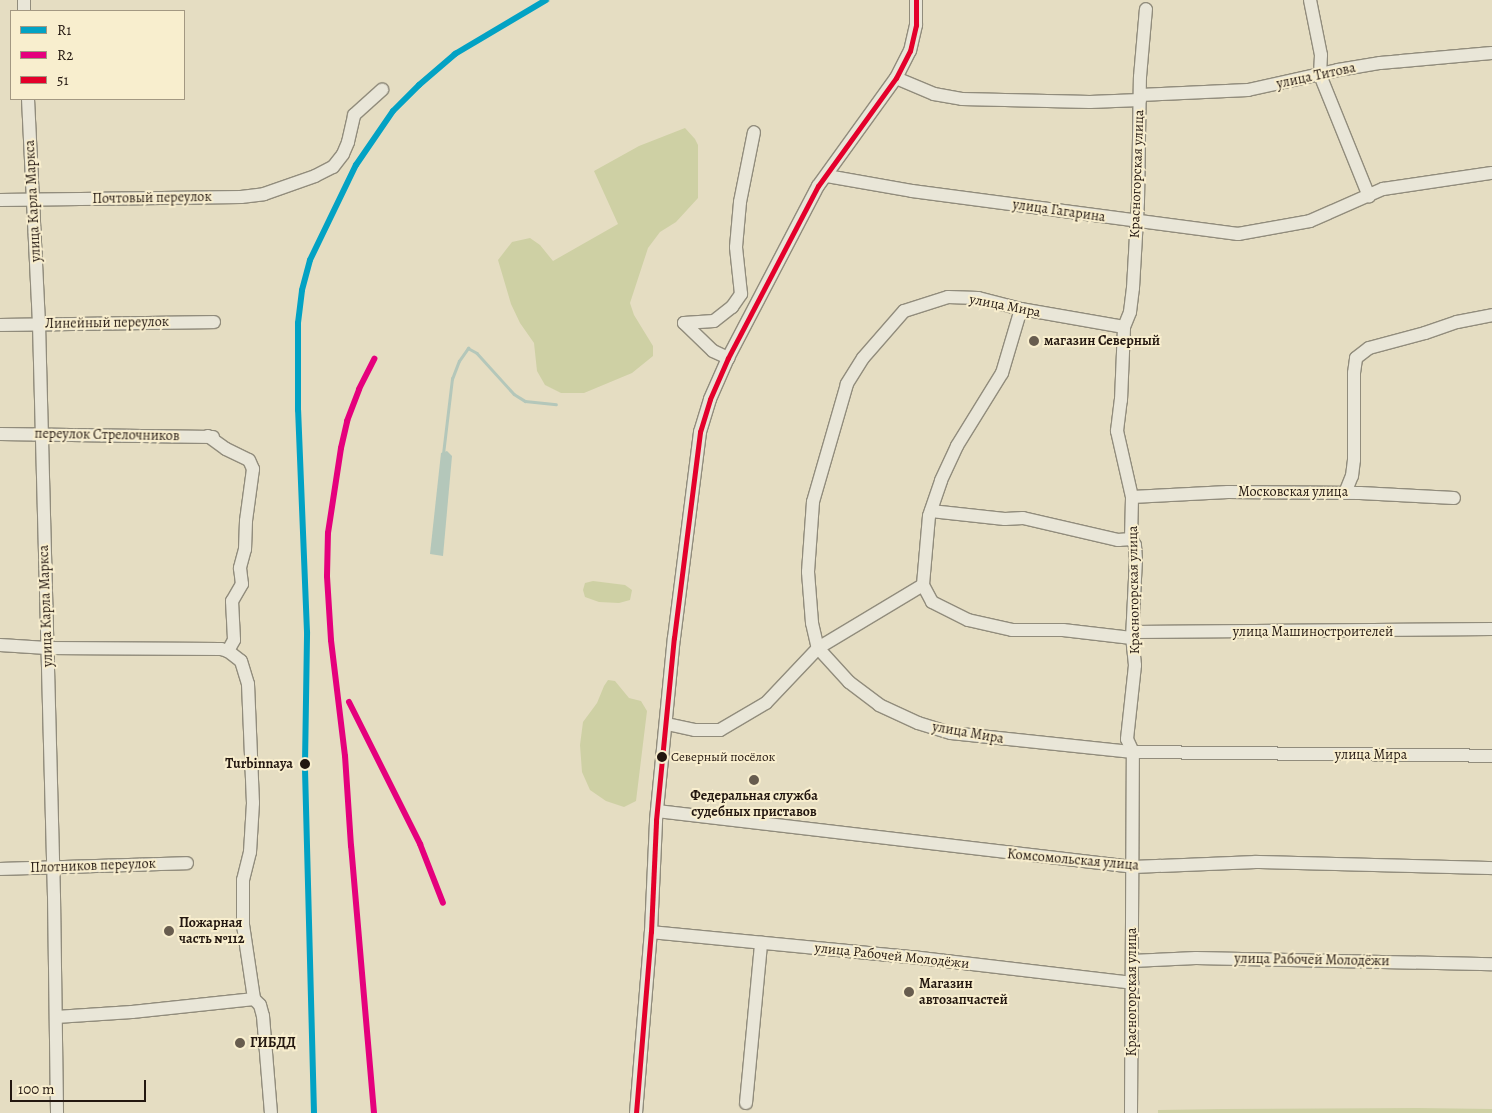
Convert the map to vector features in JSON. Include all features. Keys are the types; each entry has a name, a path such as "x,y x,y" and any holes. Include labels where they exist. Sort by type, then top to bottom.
{"street":[{"path":"636,1113 651,932 657,811 674,638 700,432 710,399 728,358 818,186 896,78 910,51 916,26 916,0"},
{"path":"1310,0 1321,55 1320,75 1369,196"},
{"name":"Красногорская улица","path":"1131,1113 1133,752 1127,738 1135,665 1133,635 1136,560 1135,545 1132,539 1132,497 1117,431 1121,400 1124,327 1130,312 1133,288 1137,221 1140,98 1146,9"},
{"name":"улица Титова","path":"896,78 934,94 962,99 1090,102 1248,90 1380,64 1492,53"},
{"name":"Почтовый переулок","path":"0,200 241,197 264,194 333,167 343,154 348,142 354,115 382,90"},
{"name":"улица Карла Маркса","path":"28,100 39,324 53,867 57,1113"},
{"path":"728,358 712,351 684,323 714,321 732,307 741,294 736,248 740,202 754,132"},
{"name":"улица Гагарина","path":"827,176 912,191 1238,234 1310,221 1383,190 1492,173"},
{"name":"улица Мира","path":"1124,327 1021,309 978,298 948,297 904,311 863,358 847,384 813,502 808,572 812,623 818,648 849,682 879,705 918,723 952,733 1133,752 1492,756"},
{"path":"667,724 695,730 720,730 766,703 818,648 923,585 931,511 941,481 957,446 1002,373 1021,309"},
{"path":"1345,492 1352,476 1354,460 1354,373 1356,358 1369,348 1390,341 1425,333 1457,322 1492,315"},
{"name":"Линейный переулок","path":"0,325 214,322"},
{"name":"переулок Стрелочников","path":"0,434 210,436 226,449 249,460 253,469 246,521 245,549 240,568 242,584 232,601 234,640 228,651"},
{"name":"Московская улица","path":"1132,497 1228,492 1345,492 1454,498"},
{"path":"931,511 1005,519 1023,518 1118,540 1132,539"},
{"name":"улица Машиностроителей","path":"923,585 932,602 968,620 1012,630 1063,630 1133,635 1492,629"},
{"path":"0,645 47,648 221,649 228,651 241,661 248,684 253,803 250,852 244,880 243,925 254,999 260,1005 263,1016 271,1113"},
{"name":"Комсомольская улица","path":"657,811 1133,867 1256,862 1492,868"},
{"name":"Плотников переулок","path":"0,869 187,863"},
{"name":"улица Рабочей Молодёжи","path":"651,932 912,957 1132,983"},
{"path":"746,1103 761,943"},
{"name":"улица Рабочей Молодёжи","path":"1132,961 1205,958 1492,964"},
{"path":"56,1017 132,1012 254,999"}],"green space":[{"path":"685,128 698,145 698,198 676,222 660,232 648,248 630,303 634,315 653,346 653,356 632,373 584,393 561,393 545,385 537,371 534,343 520,323 511,304 498,260 512,242 530,238 540,245 553,261 618,224 594,171 639,146"},
{"path":"593,581 625,585 632,590 630,600 619,603 599,602 585,597 583,590 585,583"},
{"path":"608,680 615,681 629,698 641,701 647,711 636,801 624,807 606,801 590,790 582,772 580,745 583,722 597,703"},
{"path":"1492,1109 1492,1113 1158,1113 1158,1110"}],"shaded area":[{"path":"447,451 452,456 443,556 430,554 441,453"}],"waterway":[{"path":"443,454 452,379 459,361 468,348 477,353 514,394 525,401 556,404"}],"transit line":[{"name":"R1","path":"314,1113 305,764 307,632 298,410 298,323 302,290 310,260 356,165 393,111 419,85 455,54 546,0"},
{"name":"51","path":"636,1113 651,932 656,820 674,638 700,432 710,399 728,358 818,186 896,78 910,51 916,25 916,0"},
{"name":"R2","path":"374,359 359,389 347,421 341,448 328,533 327,576 331,640 345,756 374,1113"},
{"name":"R2","path":"349,702 420,844 443,903"}],"place":[{"name":"магазин Северный","path":"1034,341"},
{"name":"Северный посёлок","path":"662,757"},
{"name":"Turbinnaya","path":"305,764"},
{"name":"Федеральная служба судебных приставов","path":"754,780"},
{"name":"Пожарная часть №112","path":"169,931"},
{"name":"Магазин автозапчастей","path":"909,992"},
{"name":"ГИБДД","path":"240,1043"}]}
